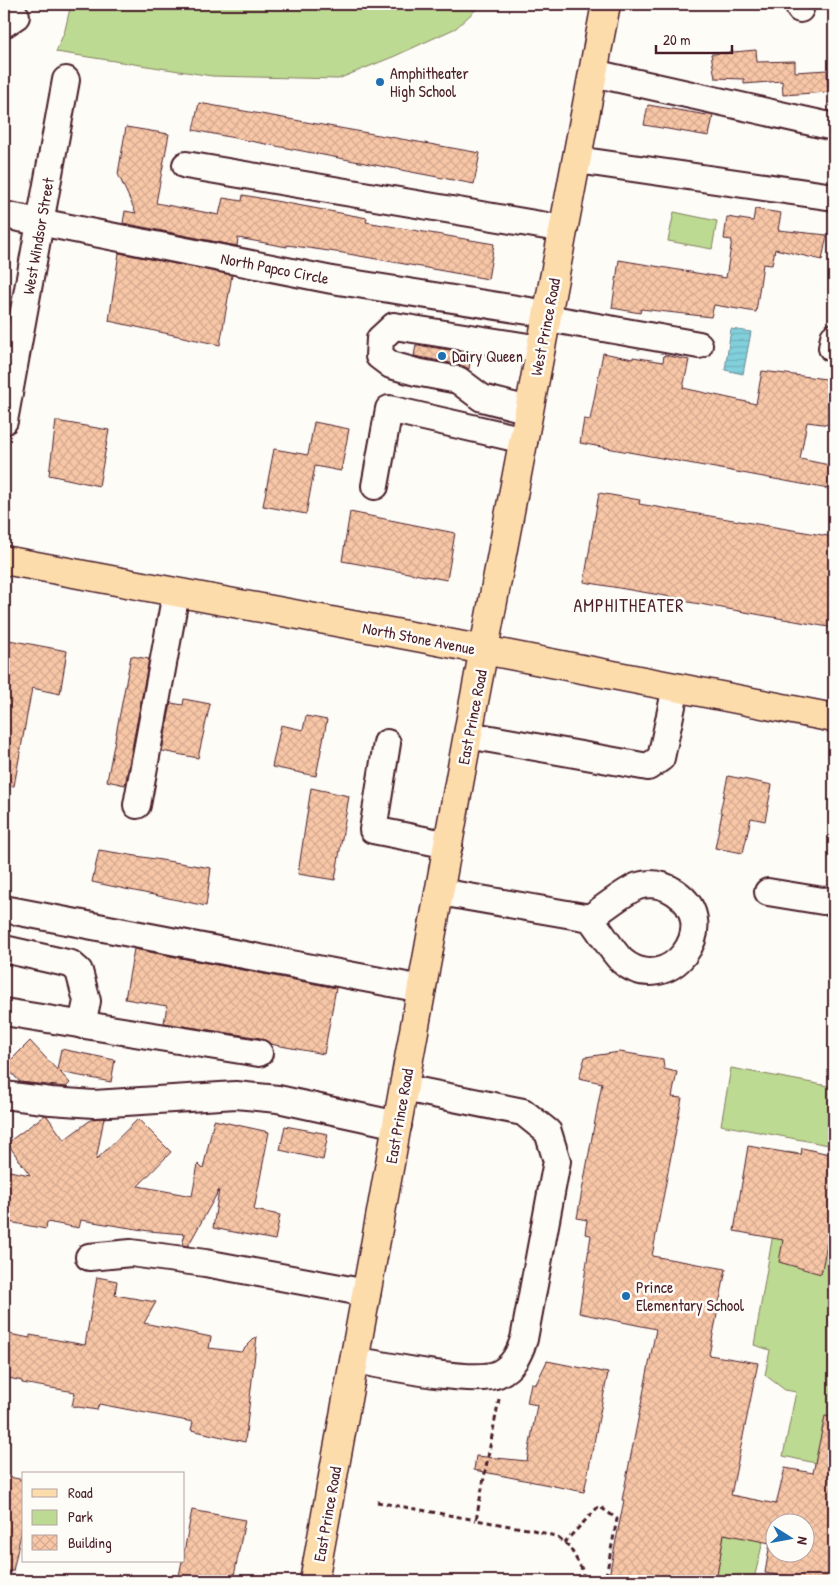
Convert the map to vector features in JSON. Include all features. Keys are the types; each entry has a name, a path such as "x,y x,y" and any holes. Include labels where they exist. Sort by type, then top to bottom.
{"main road":[{"name":"West Prince Road","path":"484,650 606,4"},
{"name":"North Stone Avenue","path":"4,560 834,718"},
{"name":"East Prince Road","path":"314,1581 484,650"}],"street":[{"path":"593,73 834,127"},
{"name":"West Windsor Street","path":"4,421 66,80"},
{"path":"577,160 834,197"},
{"path":"186,165 564,229"},
{"name":"North Papco Circle","path":"4,215 332,280 547,316 699,345"},
{"path":"529,410 482,398 458,380 391,365 379,356 380,338 394,326 541,349"},
{"path":"834,338 832,348 834,349"},
{"path":"375,486 389,409 524,440"},
{"path":"137,805 176,593"},
{"path":"468,735 648,767 661,758 676,687"},
{"path":"387,743 373,830 449,845"},
{"path":"440,892 590,918"},
{"path":"768,892 829,901"},
{"path":"4,909 422,990"},
{"path":"4,949 71,964 80,972 86,1001 82,1025"},
{"path":"4,1012 258,1053"},
{"path":"354,1360 479,1378 498,1374 512,1364 519,1354 524,1338 557,1161 548,1132 523,1112 404,1088"},
{"path":"4,1095 51,1102 94,1104 236,1095 278,1099 398,1125"},
{"path":"89,1257 131,1253 205,1263 367,1293"}],"path":[{"path":"377,1502 476,1520"},
{"path":"564,1542 599,1506 617,1519 605,1581"}],"green space":[{"path":"71,4 482,4 456,28 395,56 338,79 212,76 56,52 65,30"},
{"path":"674,212 717,221 712,249 668,241"},
{"path":"731,1068 834,1087 834,1146 721,1125"},
{"path":"787,1152 834,1159 834,1467 783,1456 796,1392 785,1390 765,1375 770,1350 754,1345"},
{"path":"724,1534 763,1541 754,1579 764,1581 716,1581"}],"water":[{"path":"731,329 751,332 743,374 725,370"}],"building":[{"path":"756,50 757,62 795,61 795,72 827,70 828,92 783,95 782,81 744,84 744,79 715,78 711,54"},
{"path":"199,103 480,153 474,184 193,130"},
{"path":"648,105 713,116 709,136 644,125"},
{"path":"126,127 169,134 156,203 219,215 223,198 242,201 243,195 367,218 366,222 494,244 488,279 343,253 287,245 287,247 238,238 237,246 123,223 125,211 136,213 118,174"},
{"path":"755,209 781,213 778,230 827,235 822,260 775,249 772,265 763,264 756,312 714,305 711,317 641,309 640,313 612,308 619,260 726,278 732,240 724,239 727,217 753,221"},
{"path":"119,253 232,275 220,345 109,321"},
{"path":"416,345 471,353 469,369 461,365 414,356"},
{"path":"603,353 663,362 664,355 689,360 683,388 756,404 762,371 834,380 834,404 830,425 807,422 800,459 834,466 834,490 580,443 584,419 590,420"},
{"path":"56,421 109,430 99,486 49,475"},
{"path":"314,422 349,429 341,471 315,466 306,514 263,506 274,449 308,455"},
{"path":"599,493 640,500 639,504 834,537 834,628 584,582"},
{"path":"350,512 455,533 447,580 342,561"},
{"path":"4,639 67,651 60,694 32,688 14,786 4,785"},
{"path":"131,656 149,659 125,785 107,781"},
{"path":"184,699 210,704 198,758 162,751 171,703 183,705"},
{"path":"306,716 327,720 316,776 272,767 281,725 303,730"},
{"path":"728,776 772,785 765,821 751,818 743,853 715,848"},
{"path":"311,788 349,796 335,880 298,874"},
{"path":"99,850 211,868 206,906 92,882"},
{"path":"134,949 336,988 324,1054 270,1044 261,1038 164,1023 167,1006 125,999"},
{"path":"30,1041 57,1070 61,1049 115,1060 111,1082 60,1072 70,1083 66,1087 20,1082 5,1066"},
{"path":"620,1052 663,1059 664,1069 677,1072 672,1097 682,1098 652,1256 726,1269 709,1355 758,1363 731,1495 776,1504 785,1468 813,1473 825,1416 834,1417 834,1581 811,1581 765,1573 767,1562 816,1562 816,1512 766,1512 766,1542 724,1534 716,1581 608,1581 656,1329 579,1313 591,1235 585,1234 587,1220 577,1218 602,1083 579,1078 585,1057"},
{"path":"45,1115 64,1140 92,1119 104,1118 96,1160 138,1119 171,1152 138,1186 192,1196 198,1164 203,1169 214,1120 269,1132 254,1210 280,1215 275,1240 213,1228 219,1190 188,1246 182,1245 185,1234 149,1231 81,1220 79,1228 47,1222 46,1229 4,1221 4,1170 30,1175 7,1143"},
{"path":"285,1126 328,1134 323,1160 280,1150"},
{"path":"748,1146 801,1155 802,1148 834,1155 834,1210 821,1274 779,1262 783,1240 734,1231"},
{"path":"97,1277 117,1281 115,1295 156,1302 144,1323 211,1337 209,1348 241,1352 257,1336 245,1442 191,1430 193,1422 99,1404 97,1410 72,1406 75,1392 22,1383 22,1381 4,1377 4,1333 30,1338 30,1335 85,1345"},
{"path":"547,1361 608,1373 584,1492 474,1470 476,1456 527,1461 537,1405 527,1403 531,1383 536,1384"},
{"path":"4,1476 22,1480 22,1529 13,1571 4,1571"},
{"path":"192,1510 245,1520 233,1581 178,1581 182,1562 185,1562 185,1547"}],"place":[{"name":"Amphitheater High School","path":"380,82"},
{"name":"Dairy Queen","path":"442,356"},
{"name":"Prince Elementary School","path":"626,1296"}],"district":[{"name":"AMPHITHEATER","path":"629,606"}]}
